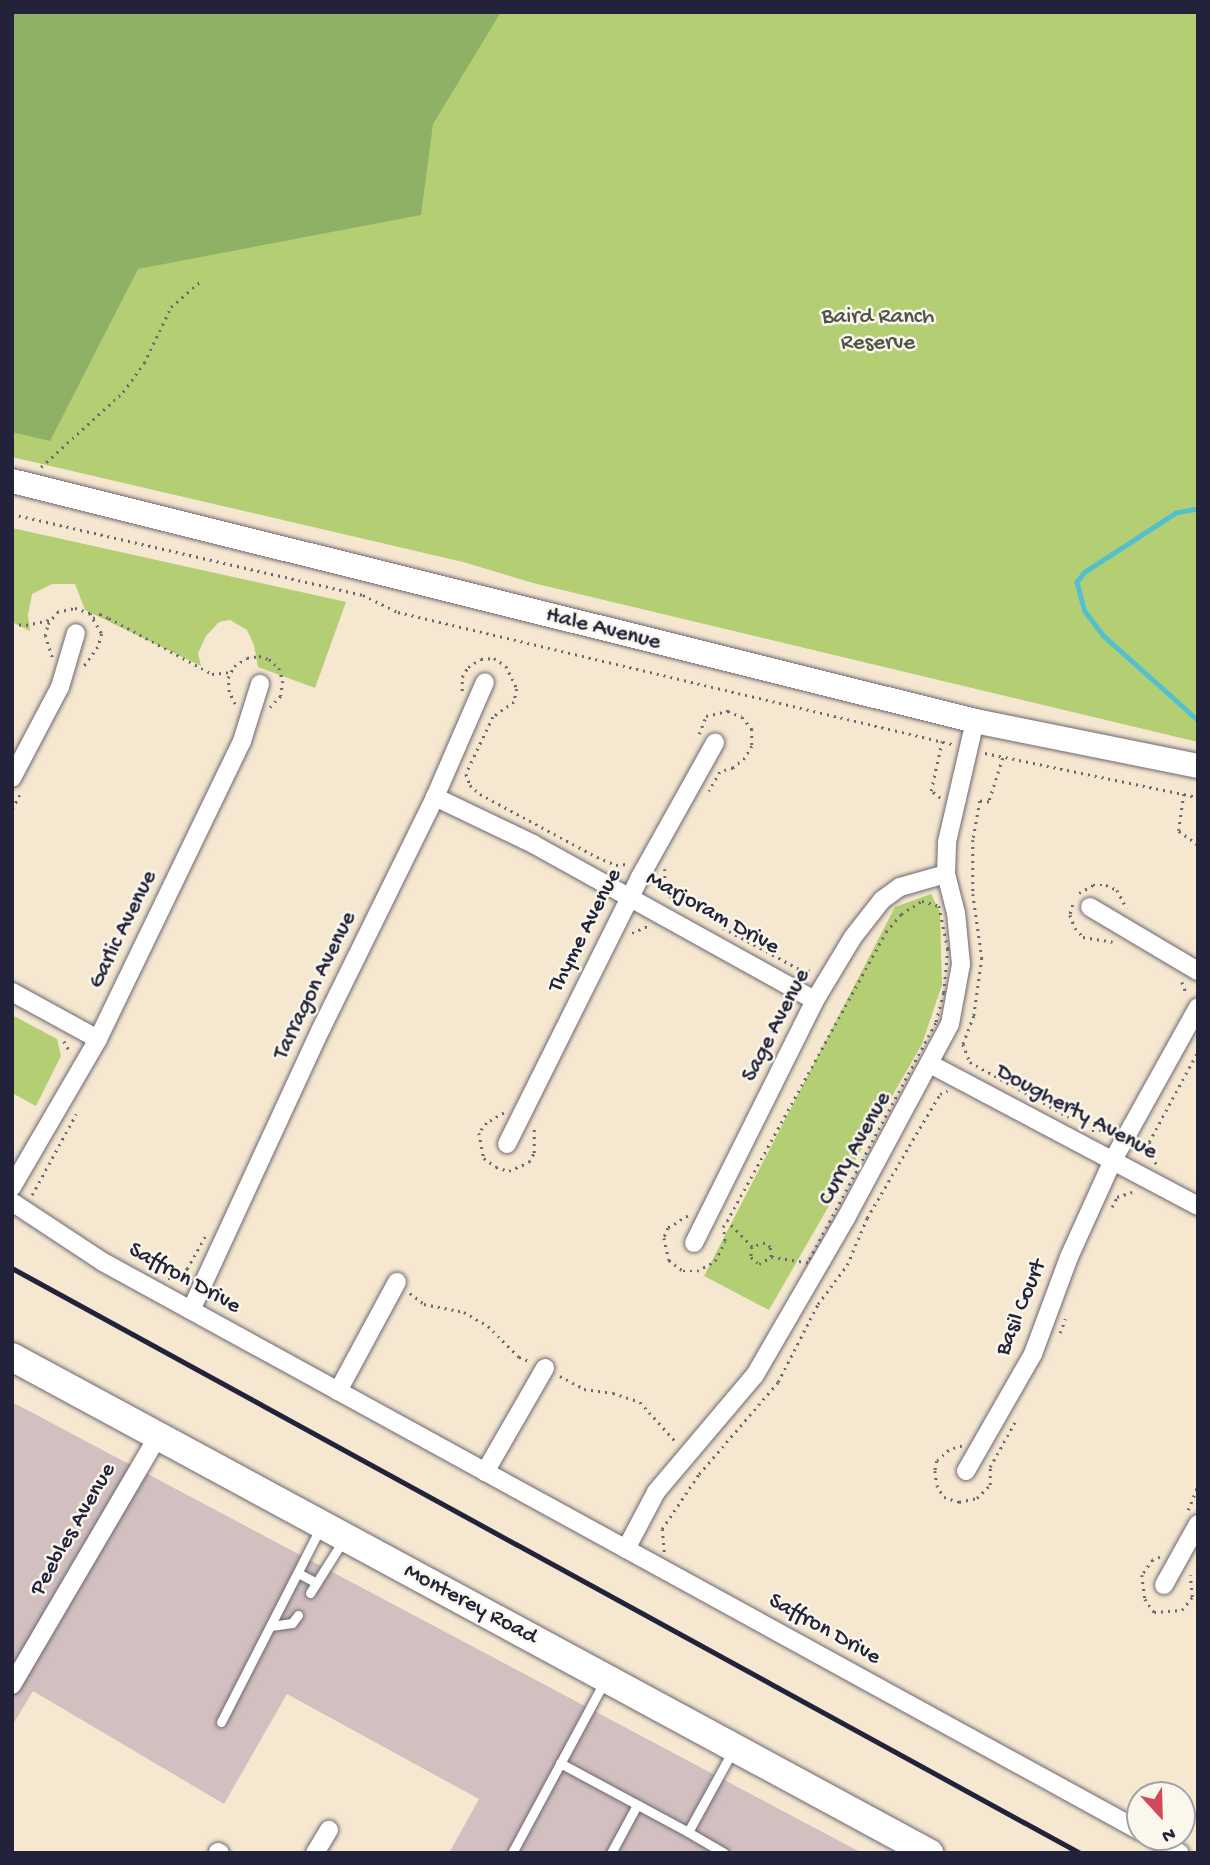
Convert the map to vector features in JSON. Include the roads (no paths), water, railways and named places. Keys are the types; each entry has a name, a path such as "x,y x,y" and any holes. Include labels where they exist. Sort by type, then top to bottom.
{"main road":[{"name":"Hale Avenue","path":"19,483 975,721 1198,766"},
{"name":"Monterey Road","path":"12,1357 929,1853"}],"street":[{"path":"12,778 60,687 76,633"},
{"name":"Tarragon Avenue","path":"191,1310 321,1029 435,797 485,682"},
{"name":"Garlic Avenue","path":"12,1187 98,1039 242,741 260,684"},
{"name":"Curry Avenue","path":"625,1549 656,1492 755,1375 950,1024 961,964 956,913 946,874 947,842 975,721"},
{"name":"Thyme Avenue","path":"507,1144 631,896 715,743"},
{"name":"Marjoram Drive","path":"435,797 533,844 631,896 815,1000"},
{"name":"Sage Avenue","path":"694,1243 815,1000 853,937 882,900 900,887 946,874"},
{"path":"1090,907 1198,971"},
{"path":"12,992 98,1039"},
{"name":"Basil Court","path":"966,1471 1033,1354 1069,1257 1113,1160 1193,1002"},
{"name":"Dougherty Avenue","path":"930,1064 1198,1206"},
{"name":"Saffron Drive","path":"12,1202 103,1262 1126,1823"},
{"path":"338,1391 397,1282"},
{"path":"485,1472 545,1368"},
{"name":"Peebles Avenue","path":"12,1685 158,1436"},
{"path":"1164,1585 1198,1524"},
{"path":"316,1853 329,1830"}],"lane":[{"path":"221,1722 298,1573 333,1531"},
{"path":"310,1593 317,1583 333,1531"},
{"path":"298,1573 317,1583"},
{"path":"271,1626 292,1623 298,1615"},
{"path":"512,1853 606,1679"},
{"path":"688,1832 734,1748"},
{"path":"560,1763 724,1853"},
{"path":"611,1853 637,1805"}],"waterway":[{"path":"1198,509 1176,513 1085,572 1077,582 1085,611 1104,636 1198,720"}],"railway":[{"path":"12,1268 1080,1853"}],"park label":[{"name":"Baird Ranch Reserve","path":"878,331"}]}
